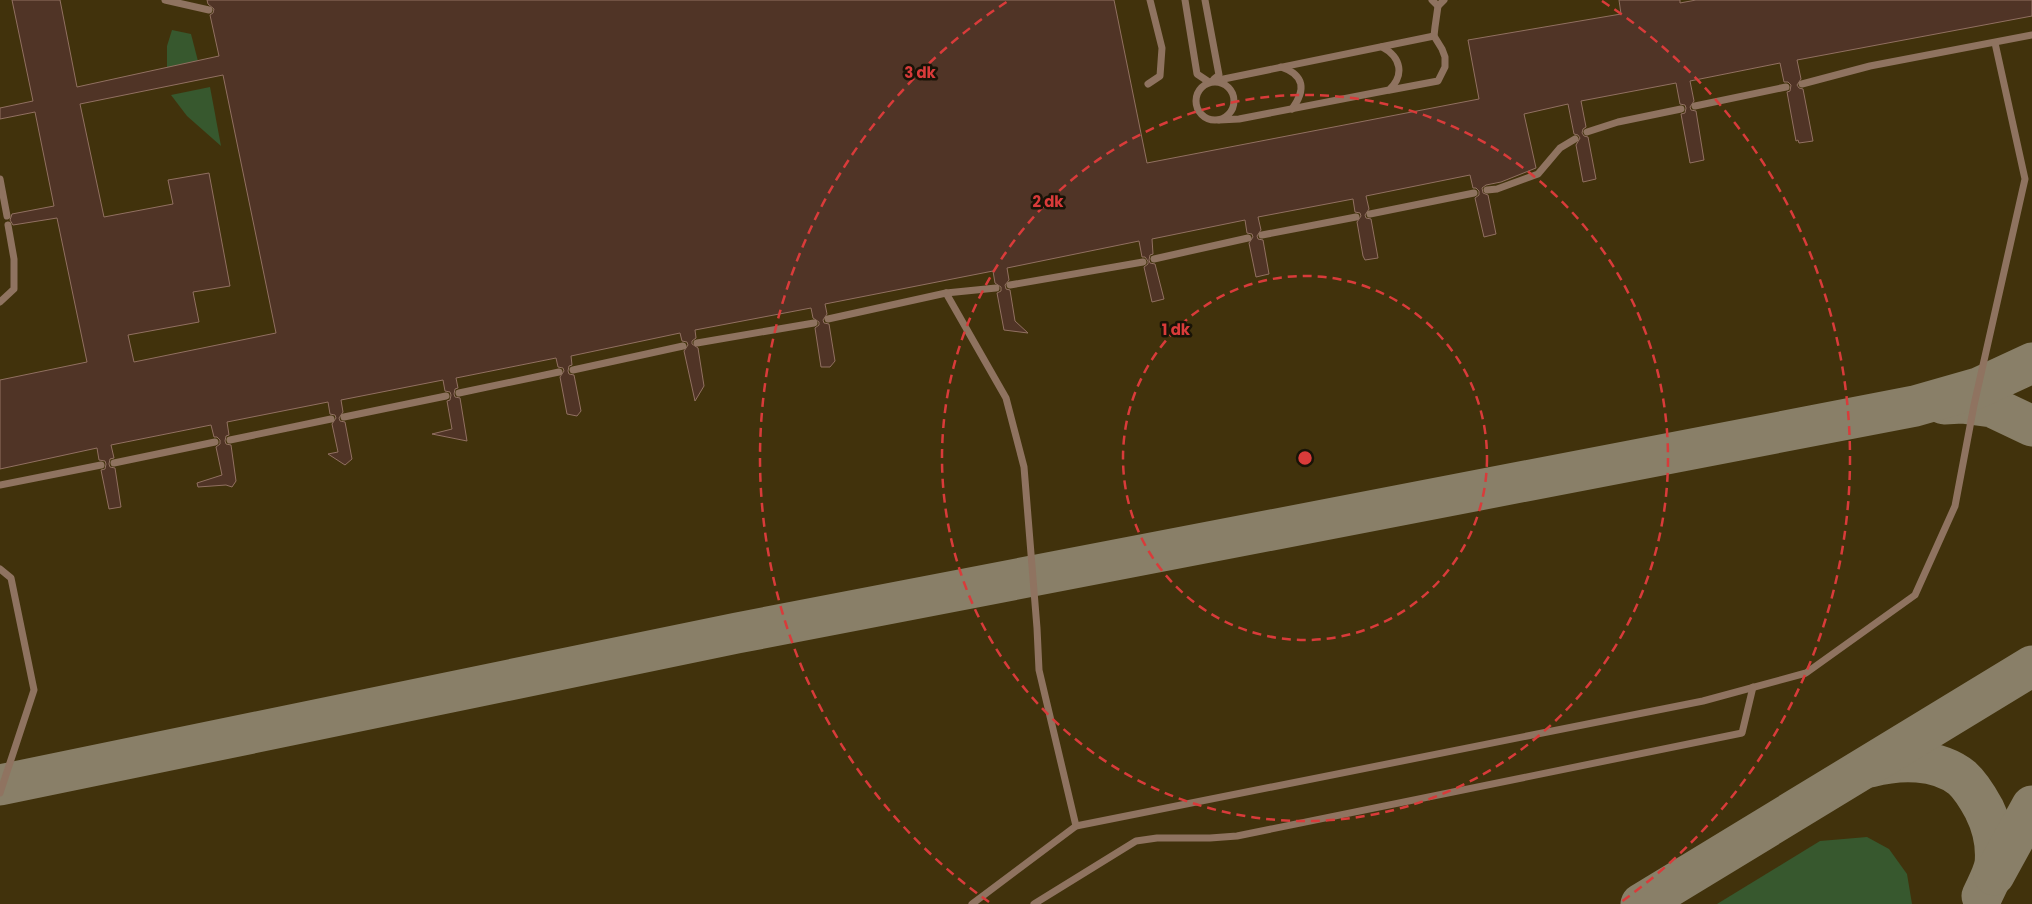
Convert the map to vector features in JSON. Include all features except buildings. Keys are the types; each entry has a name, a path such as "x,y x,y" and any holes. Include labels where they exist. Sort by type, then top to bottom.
{"lane":[{"path":"165,0 209,10"},
{"path":"1148,84 1160,76 1162,48 1150,0"},
{"path":"1185,0 1197,74 1209,82 1215,81 1227,86 1234,96 1233,108 1230,114 1219,120"},
{"path":"1205,0 1219,75 1199,90 1196,96 1197,109 1206,118 1219,120 1239,119 1438,81 1445,67 1445,57 1434,36 1435,3 1444,0"},
{"path":"1802,84 1870,66 2032,35"},
{"path":"1209,82 1434,36"},
{"path":"972,904 1076,826 1703,701 1754,688 1806,673 1915,596 1955,506 1974,405 2025,179 1996,42"},
{"path":"1382,47 1396,57 1399,66 1395,84 1389,90"},
{"path":"1281,67 1300,78 1301,92 1292,109"},
{"path":"1695,106 1786,87"},
{"path":"1587,132 1618,122 1680,109"},
{"path":"1487,190 1497,189 1538,174 1560,148 1575,139"},
{"path":"0,180 6,216"},
{"path":"1370,214 1474,193"},
{"path":"1262,235 1356,217"},
{"path":"0,302 14,289 14,259 8,226"},
{"path":"1154,259 1248,238"},
{"path":"1010,285 1143,262"},
{"path":"828,320 946,293 996,288"},
{"path":"946,293 1006,398 1024,467 1037,628 1038,670 1076,826"},
{"path":"697,343 814,323"},
{"path":"573,370 683,346"},
{"path":"459,393 559,372"},
{"path":"344,416 446,396"},
{"path":"230,440 331,419"},
{"path":"114,463 215,442"},
{"path":"0,485 100,465"},
{"path":"0,569 11,578 34,690 0,793"},
{"path":"1034,904 1136,842 1157,838 1237,836 1742,733 1754,688"}],"shaded area":[{"path":"0,0 2032,0 2032,904 0,904"}],"green space":[{"path":"172,30 191,34 199,65 167,70 167,46"},
{"path":"210,87 221,146 187,116 171,95"},
{"path":"1867,837 1889,849 1907,874 1912,904 1717,904 1820,841"}],"taxiway":[{"path":"0,785 737,633 1915,406 1978,388 2032,363"},
{"path":"1944,404 1962,403 1992,407 2032,426"},
{"path":"1641,904 2032,666"},
{"path":"1870,767 1881,764 1918,762 1941,767 1952,771 1962,778 1974,792 1987,816 1995,843 1995,864 1982,896"},
{"path":"1994,875 2032,806"}]}
